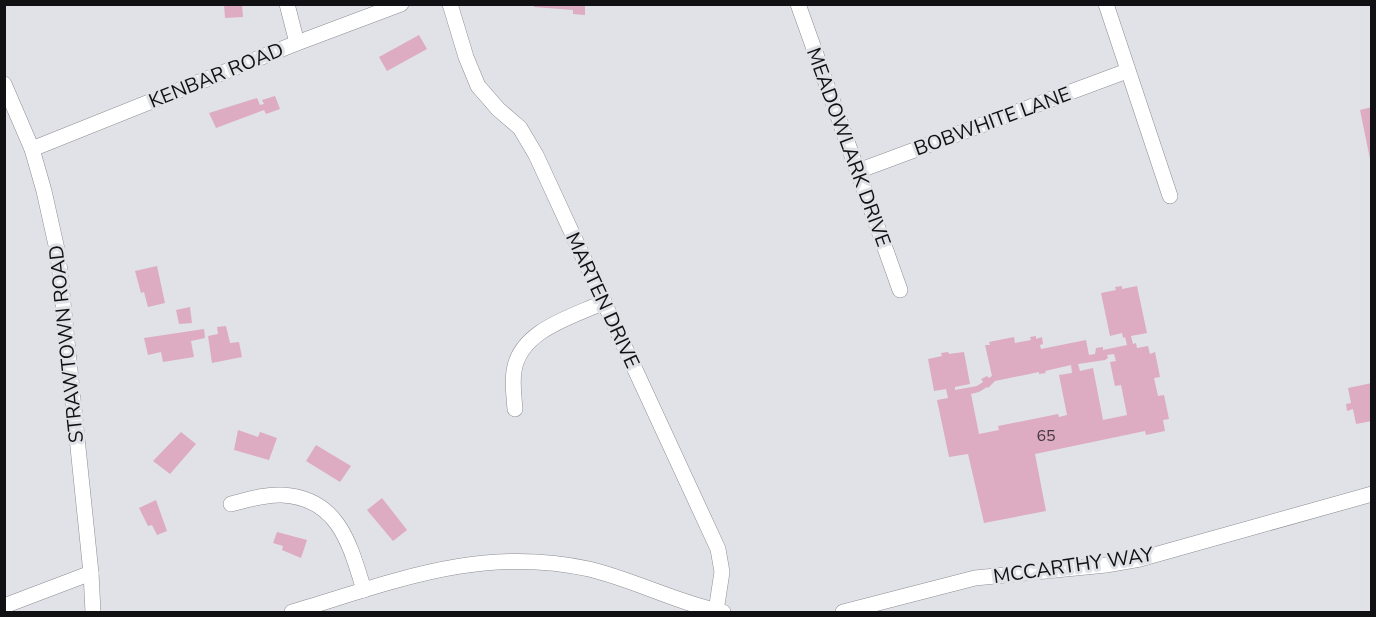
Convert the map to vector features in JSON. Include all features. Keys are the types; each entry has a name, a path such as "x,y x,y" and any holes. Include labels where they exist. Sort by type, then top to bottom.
{"street":[{"path":"287,4 297,43"},
{"name":"KENBAR ROAD","path":"32,149 400,4"},
{"name":"MARTEN DRIVE","path":"450,4 466,57 478,86 520,129 536,155 718,549 722,572 720,612"},
{"name":"MEADOWLARK DRIVE","path":"798,4 900,290"},
{"path":"1106,4 1170,196"},
{"name":"BOBWHITE LANE","path":"858,171 1127,71"},
{"name":"STRAWTOWN ROAD","path":"4,84 32,149 58,254 91,573 93,612"},
{"path":"515,409 514,370 524,349 540,332 604,302"},
{"name":"MCCARTHY WAY","path":"843,612 975,578 1106,565 1140,559 1371,494"},
{"path":"231,504 282,495 300,498 318,506 333,518 344,533 364,590"},
{"path":"292,612 364,590 462,565 530,561 559,563 592,570 720,612"},
{"path":"4,606 91,573"}],"building":[{"path":"224,4 242,4 243,17 225,18"},
{"path":"534,4 585,4 585,15 573,14 573,10 534,7"},
{"path":"419,35 427,49 387,71 379,57"},
{"path":"275,96 280,109 266,114 264,110 216,128 209,113 257,98 260,105 264,104 262,100"},
{"path":"1372,107 1372,159 1370,159 1360,110"},
{"path":"157,266 165,303 148,307 144,292 141,293 135,271"},
{"path":"1122,286 1122,289 1137,286 1147,333 1131,336 1137,348 1148,346 1150,354 1155,352 1160,377 1154,378 1158,396 1164,395 1169,419 1163,420 1165,431 1146,435 1145,431 1035,454 1046,511 984,523 968,454 949,457 937,400 948,398 946,389 934,391 928,359 942,356 941,353 964,352 970,384 955,387 955,390 977,386 983,382 981,379 992,376 985,345 990,345 989,342 1014,337 1015,343 1031,340 1030,337 1036,336 1036,339 1042,337 1041,349 1086,340 1089,355 1095,354 1096,348 1103,347 1103,350 1127,345 1122,333 1110,336 1101,293 1116,290 1115,287","holes":["1114,354 1116,361 1110,362 1115,386 1121,385 1127,415 1103,420 1093,368 1080,371 1078,364 1105,360 1108,358 1107,355","1071,365 1072,373 1059,375 1067,415 1059,417 1058,414 998,426 999,430 979,434 971,394 988,388 995,381 1039,372 1039,374 1046,373 1045,371"]},
{"path":"190,307 192,323 179,324 176,310"},
{"path":"226,326 230,343 239,342 242,357 212,363 208,336 218,334 217,327"},
{"path":"204,329 205,338 191,341 194,357 163,362 161,352 148,355 144,338"},
{"path":"1372,383 1372,421 1356,424 1353,409 1347,411 1346,404 1351,403 1348,388"},
{"path":"238,430 258,437 260,432 277,438 269,460 234,450"},
{"path":"181,432 196,444 170,474 153,461"},
{"path":"316,445 351,466 340,482 306,461"},
{"path":"382,498 407,530 393,541 367,510"},
{"path":"156,500 167,531 157,535 152,525 148,526 139,508"},
{"path":"277,532 307,540 301,558 282,550 283,546 273,543"}]}
